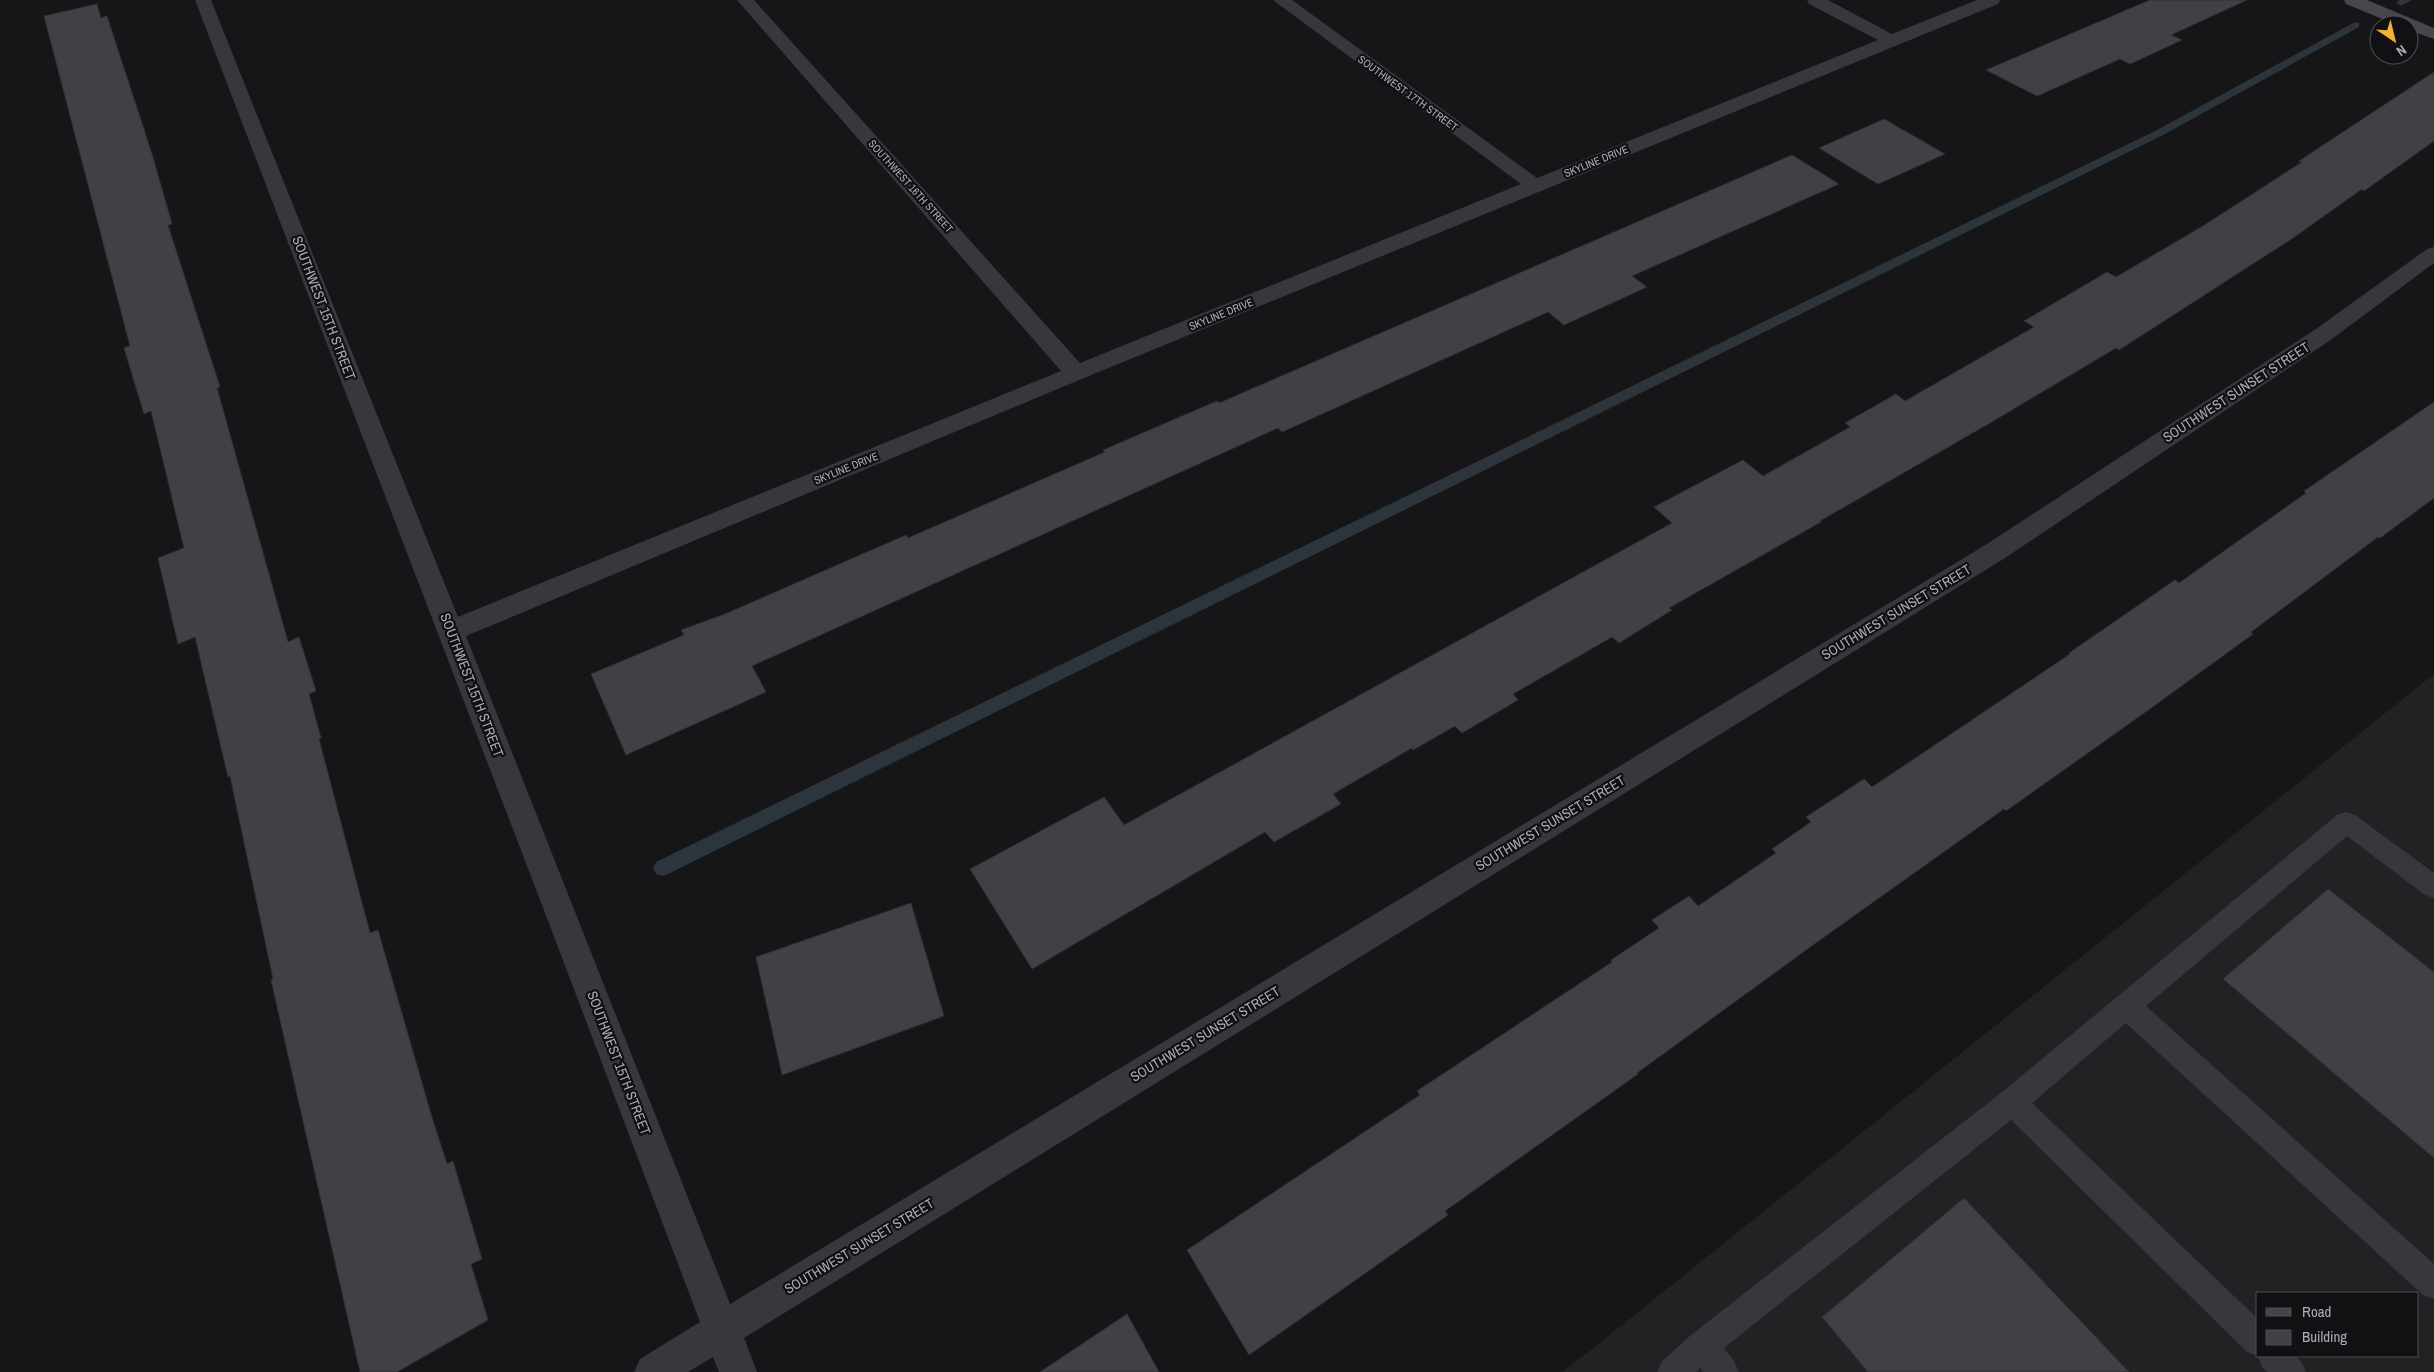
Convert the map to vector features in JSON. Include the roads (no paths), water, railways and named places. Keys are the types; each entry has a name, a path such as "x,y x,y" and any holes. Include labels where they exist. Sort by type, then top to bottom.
{"street":[{"name":"SOUTHWEST 15TH STREET","path":"203,0 451,631 738,1372"},
{"name":"SOUTHWEST 16TH STREET","path":"745,0 1076,373"},
{"name":"SOUTHWEST 17TH STREET","path":"1281,0 1536,186"},
{"path":"1815,0 1892,41"},
{"name":"SKYLINE DRIVE","path":"451,631 1076,373 1992,0"},
{"path":"2352,0 2433,33"},
{"name":"SOUTHWEST SUNSET STREET","path":"653,1372 1996,551 2324,334 2434,253"}],"lane":[{"path":"1673,1372 1702,1346 2012,1102 2346,822 2434,887"},
{"path":"2126,1006 2434,1284"},
{"path":"2012,1102 2256,1339"},
{"path":"1702,1346 1723,1372"},
{"path":"2274,1357 2290,1372"}],"waterway":[{"path":"2401,3 2407,0"},
{"path":"662,868 2161,132 2355,25"}]}
